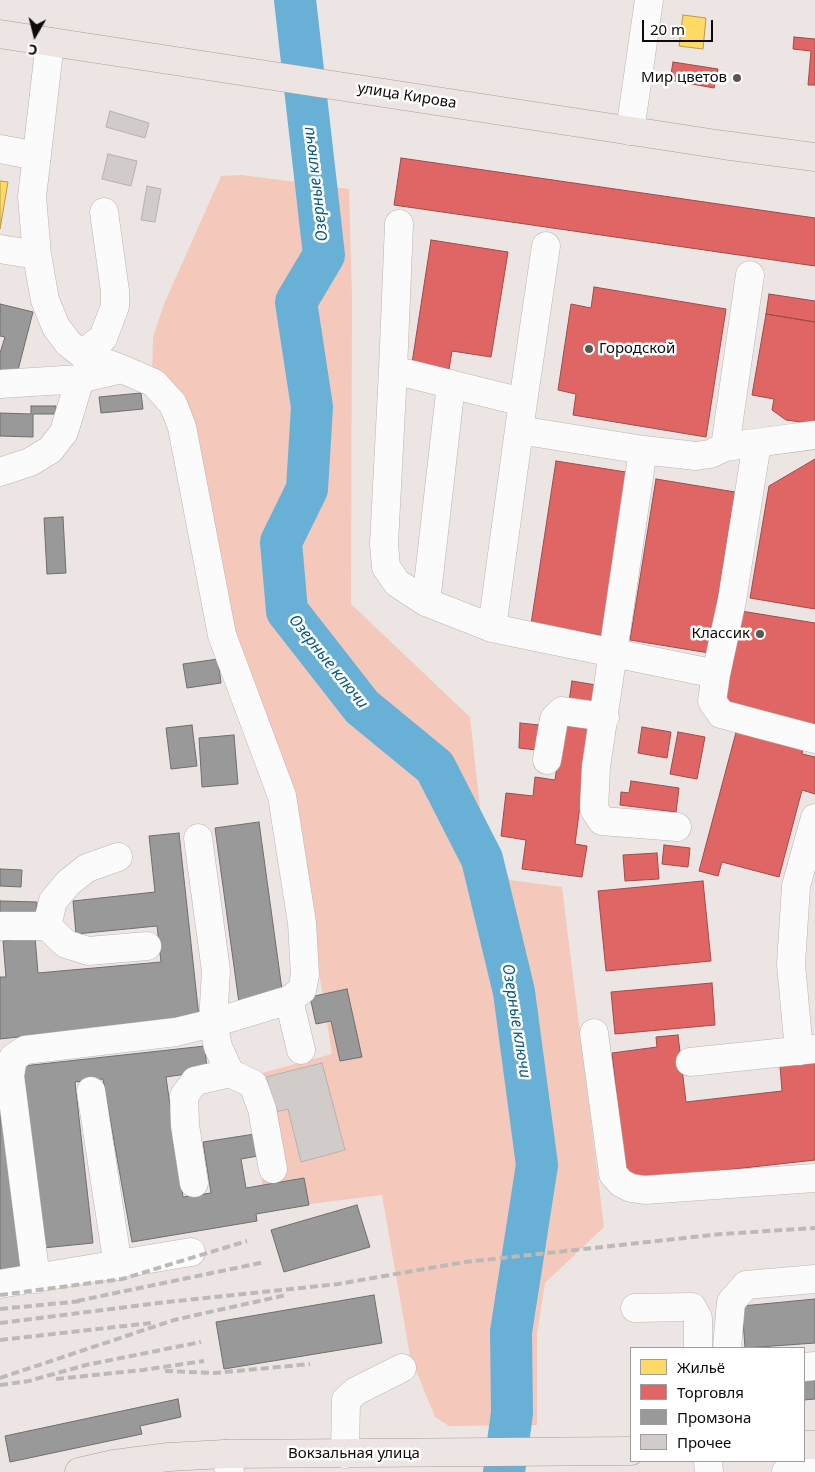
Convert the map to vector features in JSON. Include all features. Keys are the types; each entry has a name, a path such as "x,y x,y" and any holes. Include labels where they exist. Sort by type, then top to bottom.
{"main road":[{"name":"улица Кирова","path":"0,34 630,131 815,156"},
{"name":"Вокзальная улица","path":"78,1472 114,1464 170,1457 227,1463 345,1454 630,1450"}],"street":[{"path":"630,131 649,0"},
{"path":"50,42 32,197 37,255 45,300 56,328 68,343 81,366"},
{"path":"0,149 37,156"},
{"path":"0,472 30,462 50,450 64,432 81,366 103,338 114,306 115,291 104,212"},
{"path":"399,224 384,544 386,567 397,583 426,602 492,628 716,674"},
{"path":"492,628 546,246"},
{"path":"0,249 37,255"},
{"path":"725,447 750,275"},
{"path":"0,384 81,366 122,369 154,383 173,404 182,427 222,635 282,796 302,923 304,976 302,990 289,1000 176,1032 25,1050 13,1058 10,1076 36,1280"},
{"path":"393,370 523,402"},
{"path":"426,602 451,384"},
{"path":"519,430 643,450 696,456 710,454 725,447 815,435"},
{"path":"757,443 732,600 712,701 721,714 815,739"},
{"path":"643,450 605,717 596,767 594,809 602,820 677,827"},
{"path":"547,760 554,719 562,711 605,717"},
{"path":"690,1062 807,1050 791,964 796,886 815,818"},
{"path":"198,838 216,971 213,1023 218,1047 230,1072 253,1084 262,1109 273,1168"},
{"path":"47,926 53,901 68,883 87,868 118,857"},
{"path":"0,926 47,926 66,944 88,951 147,946"},
{"path":"289,1000 301,1050"},
{"path":"594,1033 612,1174 620,1184 645,1190 815,1178"},
{"path":"194,1183 185,1125 184,1096 196,1082 230,1072"},
{"path":"91,1091 118,1266"},
{"path":"0,1284 36,1280 191,1252"},
{"path":"726,1347 731,1302 746,1285 815,1279"},
{"path":"635,1308 692,1307 698,1318 698,1347"},
{"path":"345,1454 346,1400 356,1391 402,1368"},
{"path":"786,1472 815,1470"}],"shaded area":[{"path":"242,175 349,189 352,297 351,604 470,717 482,826 510,880 562,887 604,1227 545,1283 537,1333 537,1425 449,1426 435,1417 410,1356 382,1195 265,1212 251,1076 332,1054 292,802 215,573 152,375 153,337 164,304 221,176"}],"building: Жильё":[{"path":"683,15 706,18 703,49 679,46"},
{"path":"0,181 8,182 0,229"}],"building: Торговля":[{"path":"794,37 815,39 815,85 808,85 811,51 793,49"},
{"path":"673,62 718,69 714,88 670,80"},
{"path":"401,158 815,218 815,266 394,205"},
{"path":"431,240 508,252 491,357 452,351 449,369 412,363"},
{"path":"594,287 726,309 706,437 573,415 576,394 558,390 571,304 591,308"},
{"path":"769,294 815,301 815,322 766,314"},
{"path":"766,314 815,322 815,424 786,420 772,410 774,399 752,395"},
{"path":"815,459 815,609 750,598 769,486"},
{"path":"556,461 632,473 606,636 531,624"},
{"path":"656,479 735,492 709,653 630,640"},
{"path":"741,611 815,623 815,731 723,705"},
{"path":"572,681 602,686 599,705 569,701"},
{"path":"520,723 539,725 537,750 519,748"},
{"path":"563,724 590,728 575,844 587,846 582,877 522,869 526,840 501,836 506,793 533,796 535,777 555,780"},
{"path":"738,725 804,743 802,754 815,757 815,794 802,790 779,877 722,862 718,876 699,871"},
{"path":"642,727 671,732 667,758 638,753"},
{"path":"678,732 705,737 697,779 670,774"},
{"path":"631,781 679,788 676,812 620,805 621,792 629,793"},
{"path":"664,845 690,848 688,867 662,864"},
{"path":"657,853 659,879 625,881 623,855"},
{"path":"703,881 711,961 606,971 598,891"},
{"path":"712,983 715,1025 615,1034 611,992"},
{"path":"678,1035 686,1102 782,1091 780,1066 815,1062 815,1160 626,1181 612,1053 657,1047 656,1037"}],"building: Промзона":[{"path":"0,304 33,312 17,374 0,370 0,353 5,337 0,336"},
{"path":"141,393 143,409 101,413 99,397"},
{"path":"31,406 56,406 56,414 33,414 33,437 0,436 0,413 31,414"},
{"path":"63,517 66,573 47,574 44,518"},
{"path":"218,659 221,683 187,688 183,664"},
{"path":"192,725 197,766 171,769 166,728"},
{"path":"234,735 238,784 202,787 199,738"},
{"path":"259,822 283,997 239,1003 215,828"},
{"path":"179,833 199,1017 0,1039 0,977 6,977 3,941 35,937 38,973 161,962 157,926 76,934 73,901 155,892 149,836"},
{"path":"0,869 22,870 21,887 0,886"},
{"path":"0,901 37,902 36,916 0,914"},
{"path":"347,989 362,1057 340,1061 331,1021 316,1024 310,997"},
{"path":"205,1046 207,1071 166,1077 183,1197 211,1193 203,1142 255,1134 258,1156 241,1159 246,1188 304,1178 309,1205 256,1214 257,1221 132,1242 103,1079 75,1082 93,1243 43,1248 23,1066"},
{"path":"0,1088 25,1274 0,1277"},
{"path":"357,1205 370,1247 284,1272 271,1230"},
{"path":"374,1295 382,1343 224,1369 216,1322"},
{"path":"815,1299 815,1343 745,1347 742,1306"},
{"path":"815,1378 815,1399 805,1400 805,1379"},
{"path":"178,1399 181,1417 140,1426 142,1434 10,1462 5,1436"}],"building: Прочее":[{"path":"110,111 149,123 145,138 106,127"},
{"path":"108,154 137,161 131,186 102,179"},
{"path":"147,186 161,189 155,222 141,220"},
{"path":"322,1063 345,1150 301,1162 288,1109 275,1112 266,1077"}],"waterway":[{"name":"Озерные ключи","path":"295,0 324,255 296,302 312,407 307,489 281,542 287,611 362,707 435,767 482,859 514,992 537,1165 511,1332 512,1413 504,1472"}],"railway":[{"path":"0,1323 158,1303 338,1284 465,1262 721,1234 815,1228"},
{"path":"0,1295 122,1279 247,1241"},
{"path":"77,1301 265,1262"},
{"path":"0,1378 174,1320 286,1295"},
{"path":"0,1309 82,1301"},
{"path":"0,1340 151,1323"},
{"path":"0,1385 29,1381 86,1365 201,1342"},
{"path":"56,1379 143,1370 204,1361"},
{"path":"165,1371 215,1373 310,1364"}],"place":[{"name":"Мир цветов","path":"737,78"},
{"name":"Городской","path":"589,349"},
{"name":"Классик","path":"760,634"}]}
